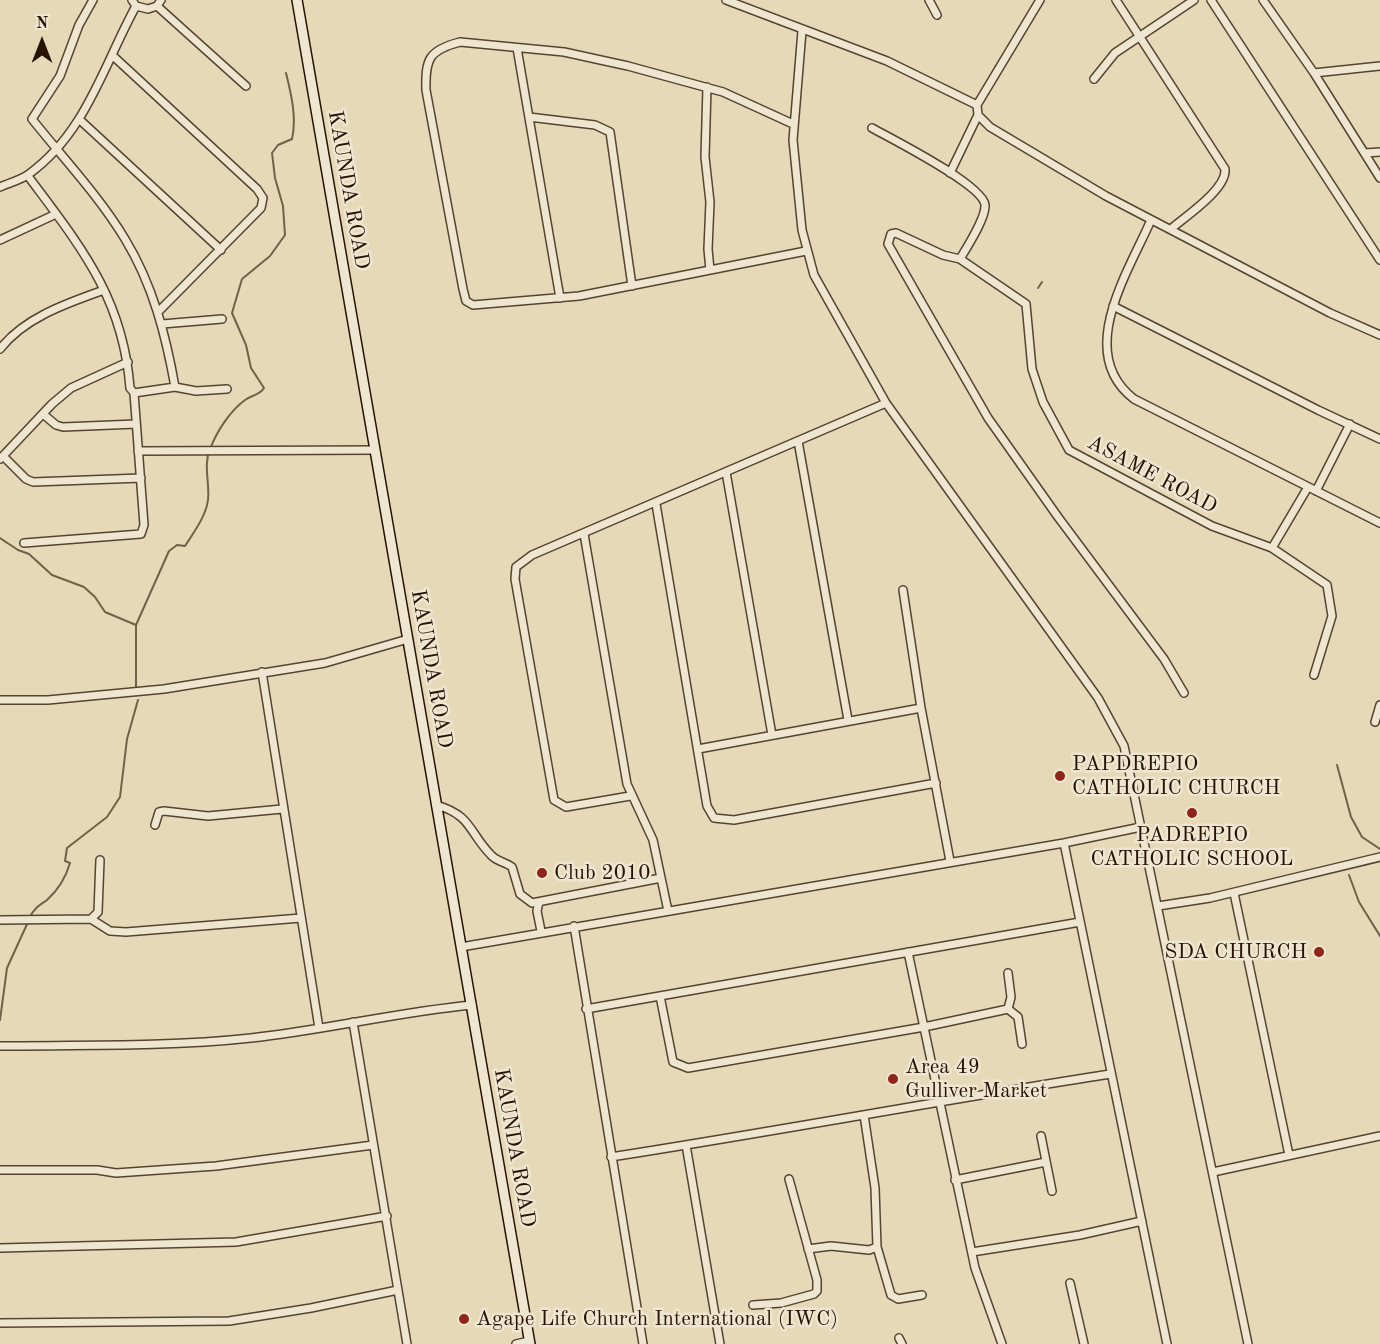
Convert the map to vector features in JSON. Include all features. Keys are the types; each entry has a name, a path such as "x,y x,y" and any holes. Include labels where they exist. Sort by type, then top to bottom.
{"main road":[{"name":"KAUNDA ROAD","path":"297,0 529,1343"}],"street":[{"path":"93,0 79,25 56,84 32,119 125,239 147,281 158,312 175,387"},
{"path":"726,0 802,31 887,61 977,105"},
{"path":"928,0 938,15"},
{"path":"1040,0 977,105 978,115 982,121 1007,139 1151,220 1329,313 1380,334"},
{"path":"1116,0 1225,169 1225,179 1219,188 1171,229"},
{"path":"1094,79 1115,53 1194,0"},
{"path":"1211,0 1380,260"},
{"path":"1263,0 1314,73 1380,178"},
{"path":"0,187 28,176 56,149 80,120 112,55 134,3 148,9 159,3 246,86"},
{"path":"802,31 793,124 794,163 806,251 827,299 886,403 1098,698 1124,747 1248,1344"},
{"path":"793,124 708,87 573,54 472,41 444,47 428,60 426,90 466,301 473,305 560,298 806,251"},
{"path":"517,48 560,298"},
{"path":"112,55 257,189 263,198 261,208 158,312"},
{"path":"1314,73 1380,66"},
{"path":"708,87 705,149 710,202 708,249 710,270"},
{"path":"950,173 978,115"},
{"path":"529,117 595,125 610,132 632,286"},
{"path":"80,120 221,250"},
{"path":"872,128 972,186 982,196 985,204 984,213 960,259 943,255 902,234 891,234 888,239 903,273 988,418 1058,518 1164,659 1184,693"},
{"path":"1365,153 1380,152"},
{"path":"24,543 141,534 144,525 134,393 130,388 128,362 111,299 72,234 28,176"},
{"path":"0,240 56,214"},
{"path":"1151,220 1107,324 1107,352 1114,374 1127,393 1380,523"},
{"name":"ASAME ROAD","path":"960,259 1026,304 1032,369 1043,402 1069,450 1212,526 1272,548"},
{"path":"0,349 11,336 60,306 104,290"},
{"path":"1113,306 1380,439"},
{"path":"162,324 222,320"},
{"path":"128,362 71,388 2,457 26,479 33,482 141,478"},
{"path":"134,393 175,387 196,391 227,389"},
{"path":"630,796 566,807 554,800 533,690 515,571 532,555 656,504 886,403"},
{"path":"43,414 56,425 63,427 136,424"},
{"path":"1316,491 1350,424"},
{"path":"798,441 849,720"},
{"path":"138,451 375,450"},
{"path":"726,472 772,735"},
{"path":"1308,487 1272,548 1327,585 1332,616 1314,675"},
{"path":"656,504 709,813 714,818 723,821 936,783"},
{"path":"584,534 630,796 653,840 668,911"},
{"path":"903,590 921,708 950,861"},
{"path":"0,700 48,700 164,689 326,663 408,639"},
{"path":"262,672 282,809 319,1028"},
{"path":"1375,722 1380,705"},
{"path":"698,749 921,708"},
{"path":"436,805 449,808 459,815 476,832 490,855 512,867 525,899 532,903 661,878"},
{"path":"155,825 159,812 201,816 282,809"},
{"path":"461,947 1064,843 1141,827"},
{"path":"1064,843 1167,1344"},
{"path":"1158,906 1234,893 1380,857"},
{"path":"91,919 98,912 100,860"},
{"path":"1234,893 1289,1155"},
{"path":"539,902 537,911 541,932"},
{"path":"0,920 91,919 110,930 126,932 301,918"},
{"path":"586,1009 1080,922"},
{"path":"574,926 643,1344"},
{"path":"908,952 975,1268 1002,1344"},
{"path":"1008,973 1011,997 1008,1009"},
{"path":"660,996 673,1062 688,1068 924,1027 1008,1009"},
{"path":"0,1046 186,1043 251,1038 425,1010 472,1005"},
{"path":"1008,1009 1017,1017 1022,1044"},
{"path":"353,1022 407,1344"},
{"path":"611,1157 828,1119 864,1115 939,1100 1110,1074"},
{"path":"864,1115 875,1188 877,1246 891,1295 898,1299 922,1295"},
{"path":"1041,1136 1052,1191"},
{"path":"1213,1172 1380,1136"},
{"path":"0,1170 97,1170 116,1173 216,1166 373,1145"},
{"path":"686,1145 720,1344"},
{"path":"955,1180 1046,1162"},
{"path":"753,1305 781,1303 814,1294 819,1286 789,1179"},
{"path":"0,1248 236,1242 387,1216"},
{"path":"972,1252 1080,1235 1142,1221"},
{"path":"808,1249 831,1246 869,1250 877,1246"},
{"path":"1071,1283 1084,1344"},
{"path":"0,1323 229,1321 311,1308 398,1290"},
{"path":"516,1344 529,1343"}],"waterway":[{"path":"136,687 136,625 169,551 177,545 185,546 205,512 208,500 207,461 213,442 220,428 234,410 264,388 251,368 246,345 232,313 242,279 270,256 285,235 283,206 275,178 272,153 278,145 292,139 294,114 286,73"},
{"path":"1038,288 1042,282"},
{"path":"0,538 18,550 29,554 52,575 84,587 95,597 105,612 136,625"},
{"path":"30,917 35,909 55,892 64,878 70,863 65,861 67,848 107,817 120,797 127,739 138,700"},
{"path":"1337,765 1351,817 1362,837 1380,849"},
{"path":"1349,875 1359,902 1380,936"},
{"path":"0,1020 7,968 28,922"}],"place":[{"name":"PAPDREPIO CATHOLIC CHURCH","path":"1060,776"},
{"name":"PADREPIO CATHOLIC SCHOOL","path":"1192,813"},
{"name":"Club 2010","path":"542,873"},
{"name":"SDA CHURCH","path":"1319,952"},
{"name":"Area 49 Gulliver Market","path":"893,1079"},
{"name":"Agape Life Church International (IWC)","path":"464,1319"}]}
